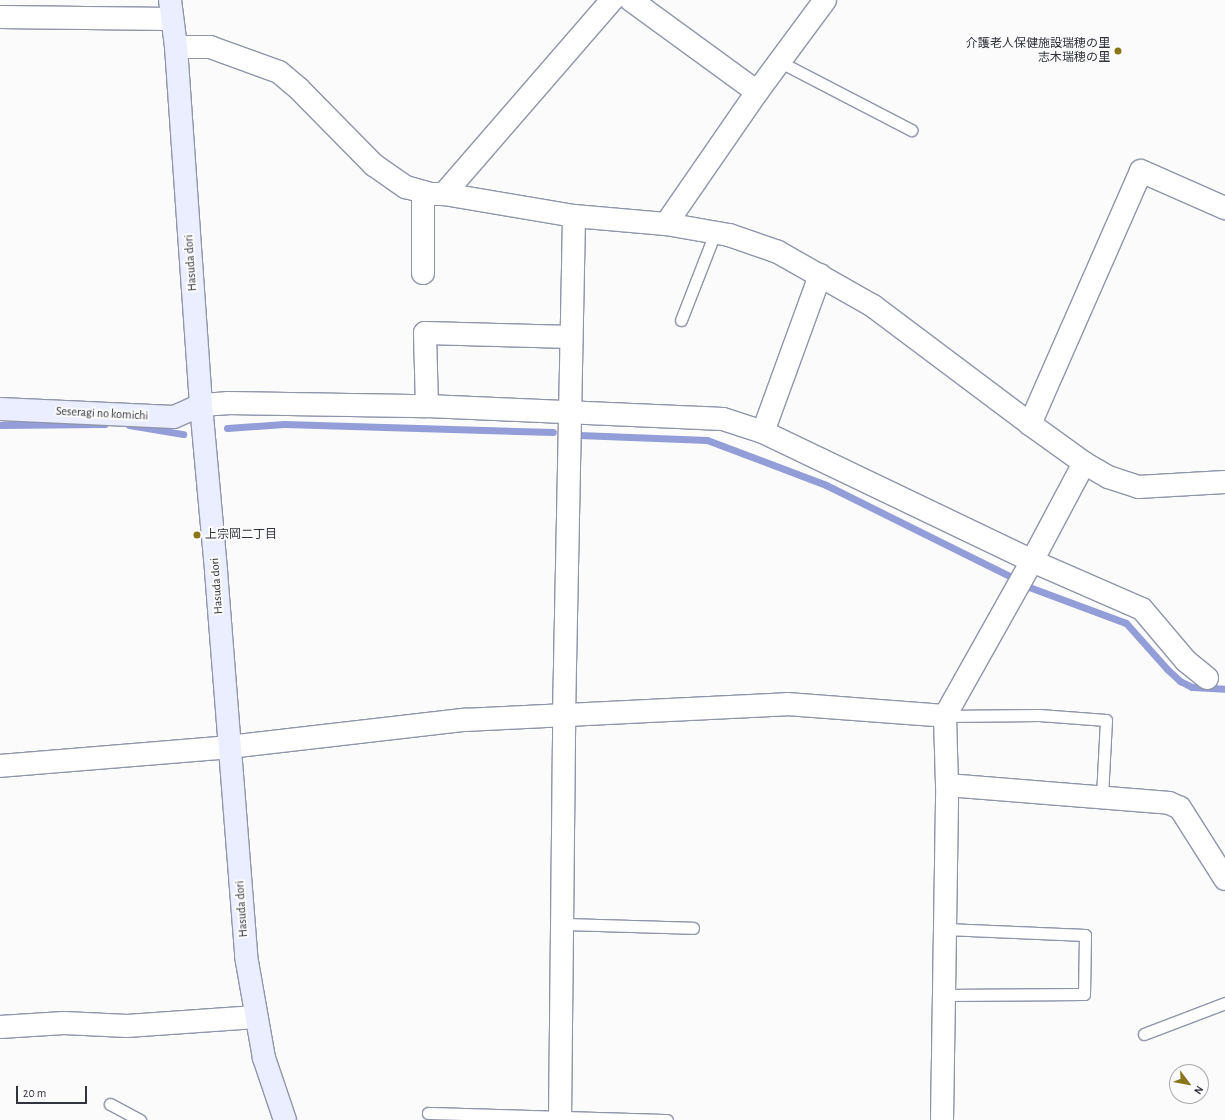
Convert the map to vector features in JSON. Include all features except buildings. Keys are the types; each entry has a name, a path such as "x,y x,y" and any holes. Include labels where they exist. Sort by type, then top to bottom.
{"main road":[{"name":"Hasuda dori","path":"172,9 176,46 201,405 216,571 246,956 264,1058 285,1120"},
{"name":"Seseragi no komichi","path":"0,409 174,417 201,405"}],"street":[{"path":"423,273 434,193 612,0"},
{"path":"631,0 757,92"},
{"path":"666,224 757,92 824,0"},
{"path":"0,16 29,9 172,9"},
{"path":"176,46 210,46 279,72 300,90 374,165 406,187 574,216 666,224 729,235 778,252 873,306 1030,424 1084,463 1108,477 1138,487 1225,482"},
{"path":"1030,424 1141,171 1225,208"},
{"path":"560,1118 564,716 574,216"},
{"path":"763,432 820,275"},
{"path":"427,406 425,333 571,337"},
{"path":"201,405 228,403 427,406 570,411 724,419 763,432 1032,561 1142,609 1186,661 1207,678"},
{"path":"942,1120 947,785 946,716 1032,561 1084,463"},
{"path":"0,766 229,747 464,720 787,704 946,716"},
{"path":"947,785 1158,800 1169,803 1180,808 1225,879"},
{"path":"0,1027 64,1023 126,1026 256,1018"}],"lane":[{"path":"780,62 911,130"},
{"path":"681,320 715,233"},
{"path":"946,716 1039,715 1106,720 1102,796"},
{"path":"562,924 693,928"},
{"path":"944,996 1084,994 1085,934 945,929"},
{"path":"1144,1034 1225,1004"},
{"path":"110,1104 140,1120"},
{"path":"428,1113 666,1120"}],"waterway":[{"path":"0,425 105,424"},
{"path":"227,428 284,424 553,432"},
{"path":"129,425 183,434"},
{"path":"579,435 707,440 826,485 1009,576"},
{"path":"1029,587 1126,623 1167,669 1180,681 1192,687 1225,689"}],"place":[{"name":"介護老人保健施設瑞穂の里 志木瑞穂の里","path":"1118,51"},
{"name":"上宗岡二丁目","path":"197,535"}]}
